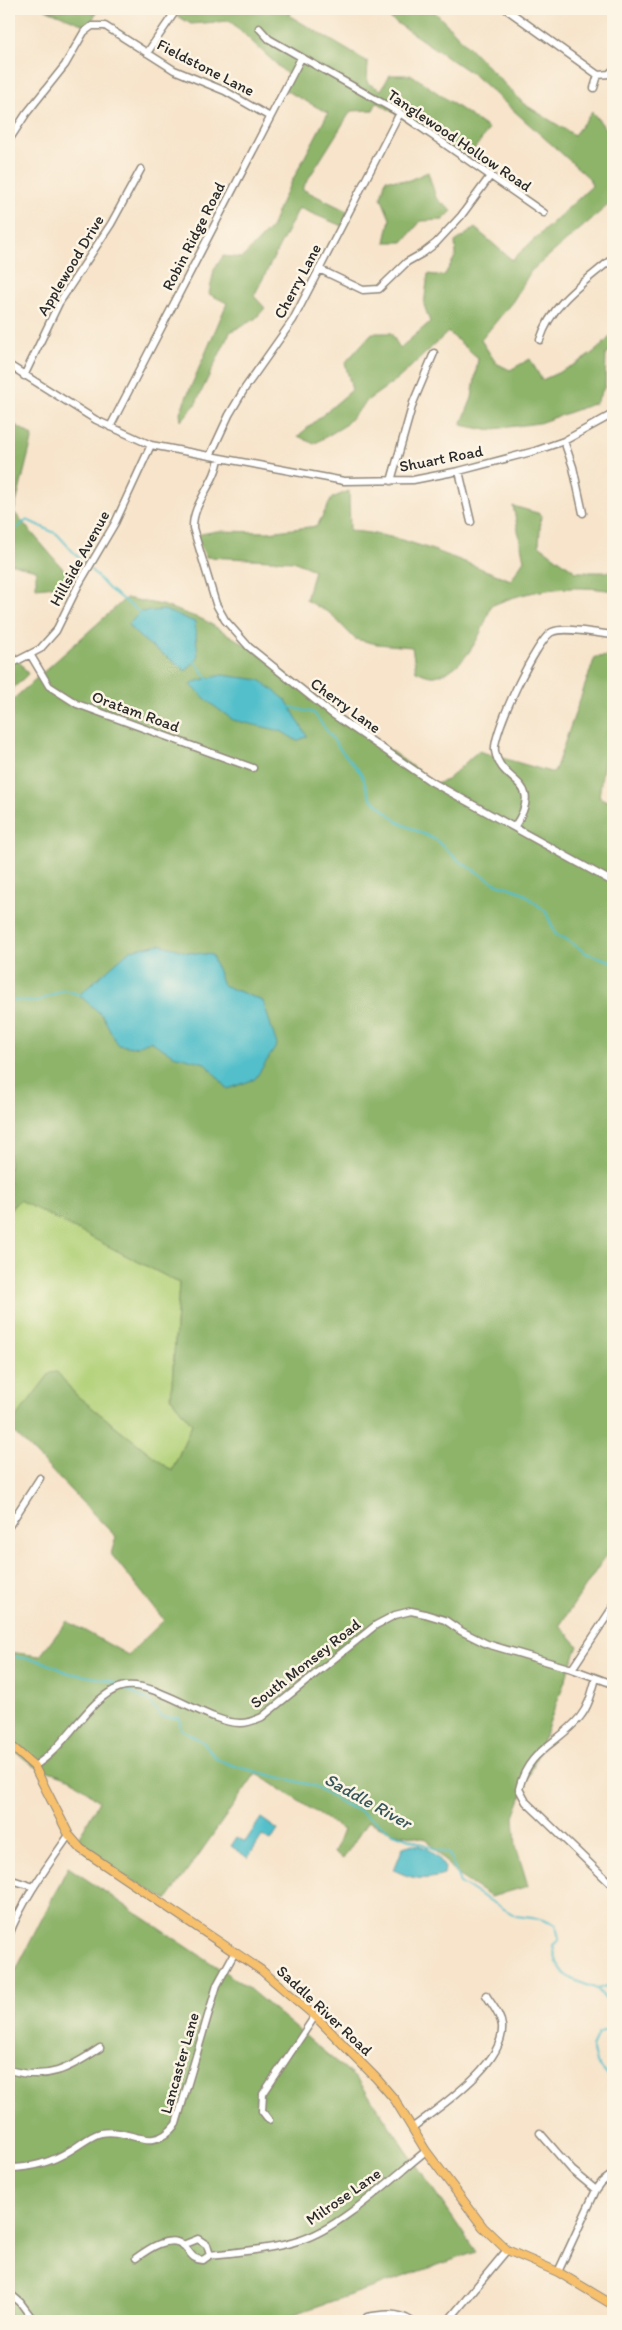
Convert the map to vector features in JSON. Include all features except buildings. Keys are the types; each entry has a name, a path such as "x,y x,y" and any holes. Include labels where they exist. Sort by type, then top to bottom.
{"main road":[{"name":"Saddle River Road","path":"9,1744 34,1766 69,1835 81,1849 235,1952 288,1992 315,2016 376,2078 395,2100 426,2151 483,2227 506,2250 558,2272 613,2305"}],"street":[{"path":"147,53 177,9"},
{"path":"506,9 598,75 609,74 613,70"},
{"name":"Fieldstone Lane","path":"9,140 26,114 66,65 84,32 92,26 104,26 174,70 238,98 270,117"},
{"name":"Tanglewood Hollow Road","path":"260,28 269,39 400,113 544,213"},
{"name":"Robin Ridge Road","path":"110,427 301,58"},
{"path":"594,88 598,75"},
{"name":"Cherry Lane","path":"210,456 229,415 254,376 283,337 400,113"},
{"name":"Applewood Drive","path":"24,376 59,303 111,224 141,169"},
{"path":"319,269 363,290 374,291 382,287 407,262 436,243 461,216 490,175"},
{"path":"540,340 551,314 613,258"},
{"path":"391,481 413,403 434,353"},
{"name":"Shuart Road","path":"9,366 110,427 151,445 344,481 413,480 459,471 535,451 564,440 613,414"},
{"path":"564,440 573,467 583,513"},
{"name":"Hillside Avenue","path":"9,664 40,649 52,638 92,560 115,523 151,445"},
{"name":"Cherry Lane","path":"219,458 216,474 194,515 193,524 216,604 226,620 250,647 331,713 430,781 515,826 613,882"},
{"path":"459,471 471,522"},
{"path":"515,826 524,813 527,800 521,785 499,760 495,751 496,740 504,715 528,665 539,644 553,632 561,630 613,635"},
{"name":"Oratam Road","path":"30,654 49,686 77,704 253,768"},
{"path":"9,1526 40,1478"},
{"path":"572,1669 613,1607"},
{"name":"South Monsey Road","path":"34,1766 52,1754 89,1711 106,1696 119,1688 130,1685 144,1687 239,1724 251,1722 262,1717 376,1625 395,1615 411,1612 444,1620 487,1644 572,1669 613,1684"},
{"path":"596,1678 587,1707 579,1718 530,1762 522,1773 519,1789 526,1802 609,1882"},
{"path":"9,1935 18,1914 34,1887 69,1835"},
{"path":"9,1879 34,1887"},
{"name":"Lancaster Lane","path":"9,2168 32,2167 51,2161 100,2133 151,2140 169,2134 176,2124 217,1986 235,1952"},
{"path":"412,2128 464,2086 496,2051 501,2040 502,2025 499,2015 486,1995"},
{"path":"269,2120 262,2111 262,2094 315,2016"},
{"path":"9,2070 20,2073 56,2072 75,2065 100,2048"},
{"path":"540,2133 572,2170 596,2190"},
{"name":"Milrose Lane","path":"183,2246 190,2256 198,2260 207,2258 210,2255 301,2240 323,2231 426,2151"},
{"path":"558,2272 596,2190 602,2182 613,2174"},
{"path":"136,2258 163,2243 173,2242 183,2246 198,2239 207,2245 210,2255"},
{"path":"448,2321 506,2250"},
{"path":"9,2293 30,2312 34,2321"},
{"path":"368,2317 392,2314 405,2317 411,2321"}],"green space":[{"path":"45,9 98,9 89,27"},
{"path":"178,9 292,9 290,16 368,62 367,83 381,90 390,75 412,75 489,129 467,159 377,102 373,110 351,111 302,189 349,212 342,226 299,208 254,296 265,308 255,319 230,332 195,405 181,421 180,412 227,303 209,294 214,270 223,256 242,258 271,228 282,200 328,113 285,90 291,78 230,21 191,24 174,14"},
{"path":"376,9 432,9 524,104 574,135 592,112 613,137 613,201 531,271 513,301 481,340 496,363 510,370 530,359 542,380 589,355 598,349 613,333 613,351 606,354 605,386 596,403 539,423 486,430 461,425 472,398 478,358 448,332 399,378 368,400 344,426 314,444 298,436 352,390 345,363 372,333 391,333 400,348 430,322 424,305 428,274 444,276 456,255 455,242 475,228 512,260 592,186 589,178 474,75"},
{"path":"428,172 436,198 452,211 443,220 421,221 403,242 385,242 390,219 381,197 386,179 407,181"},
{"path":"9,421 33,436 14,512 76,584 36,588 36,570 9,563"},
{"path":"349,491 350,531 371,533 411,543 511,580 524,560 513,506 541,514 539,545 576,572 613,572 613,591 567,588 535,592 491,606 478,638 464,658 446,672 430,676 416,671 412,647 377,644 355,639 331,614 306,600 314,570 293,561 206,557 195,535 217,531 268,532 317,526 332,498"},
{"path":"126,598 162,605 204,620 249,647 436,784 447,780 478,751 554,773 595,657 613,656 613,695 599,797 613,804 613,1545 560,1625 578,1646 514,1817 516,1846 528,1886 491,1897 456,1874 427,1839 391,1832 368,1821 343,1859 334,1853 343,1830 256,1773 167,1900 88,1855 79,1837 99,1801 72,1779 34,1766 9,1747 9,1652 40,1656 67,1621 128,1655 164,1620 111,1554 116,1537 9,1427 50,1373 57,1372 76,1395 172,1471 192,1424 171,1398 179,1283 19,1200 9,1211 9,703"},
{"path":"9,652 14,654 28,674 9,693"},
{"path":"19,1199 179,1283 171,1398 192,1424 172,1471 76,1395 57,1372 9,1427 9,1211"},
{"path":"68,1867 247,1987 359,2081 476,2252 280,2319 267,2321 9,2321 9,1984"}],"water":[{"path":"164,610 195,622 198,658 186,671 148,644 128,625 140,612"},
{"path":"222,675 260,680 286,700 307,736 297,741 281,731 233,720 210,703 191,685 197,681"},
{"path":"160,944 187,952 212,955 223,985 263,1001 277,1045 255,1079 228,1089 205,1063 173,1055 150,1041 134,1047 118,1045 102,1015 79,995 130,950"},
{"path":"261,1818 278,1830 271,1841 262,1836 248,1858 231,1846 237,1837 245,1842"},
{"path":"413,1844 424,1847 435,1854 445,1867 444,1875 418,1878 394,1870 403,1847"}],"waterway":[{"path":"9,534 27,520 57,534 87,567"},
{"path":"91,570 109,589 142,614"},
{"path":"194,660 209,680"},
{"path":"290,707 314,713 340,749 361,773 370,797 398,822 436,840 459,861 495,883 522,892 546,912 556,935 566,939 586,953 613,962"},
{"path":"9,1000 36,1002 64,990 80,995"},
{"name":"Saddle River","path":"9,1652 16,1657 41,1661 69,1673 108,1680 120,1686"},
{"name":"Saddle River","path":"126,1689 150,1702 161,1717 179,1718 181,1729 203,1742 218,1760 241,1768 315,1786 343,1804 360,1811 391,1832 449,1854 460,1883 516,1916 540,1919 556,1925 559,1940 553,1945 555,1956 561,1971 566,1975 597,1989 613,1984"},
{"path":"597,1989 613,2008"},
{"path":"613,2028 598,2034 592,2047 596,2062 613,2082"}]}
